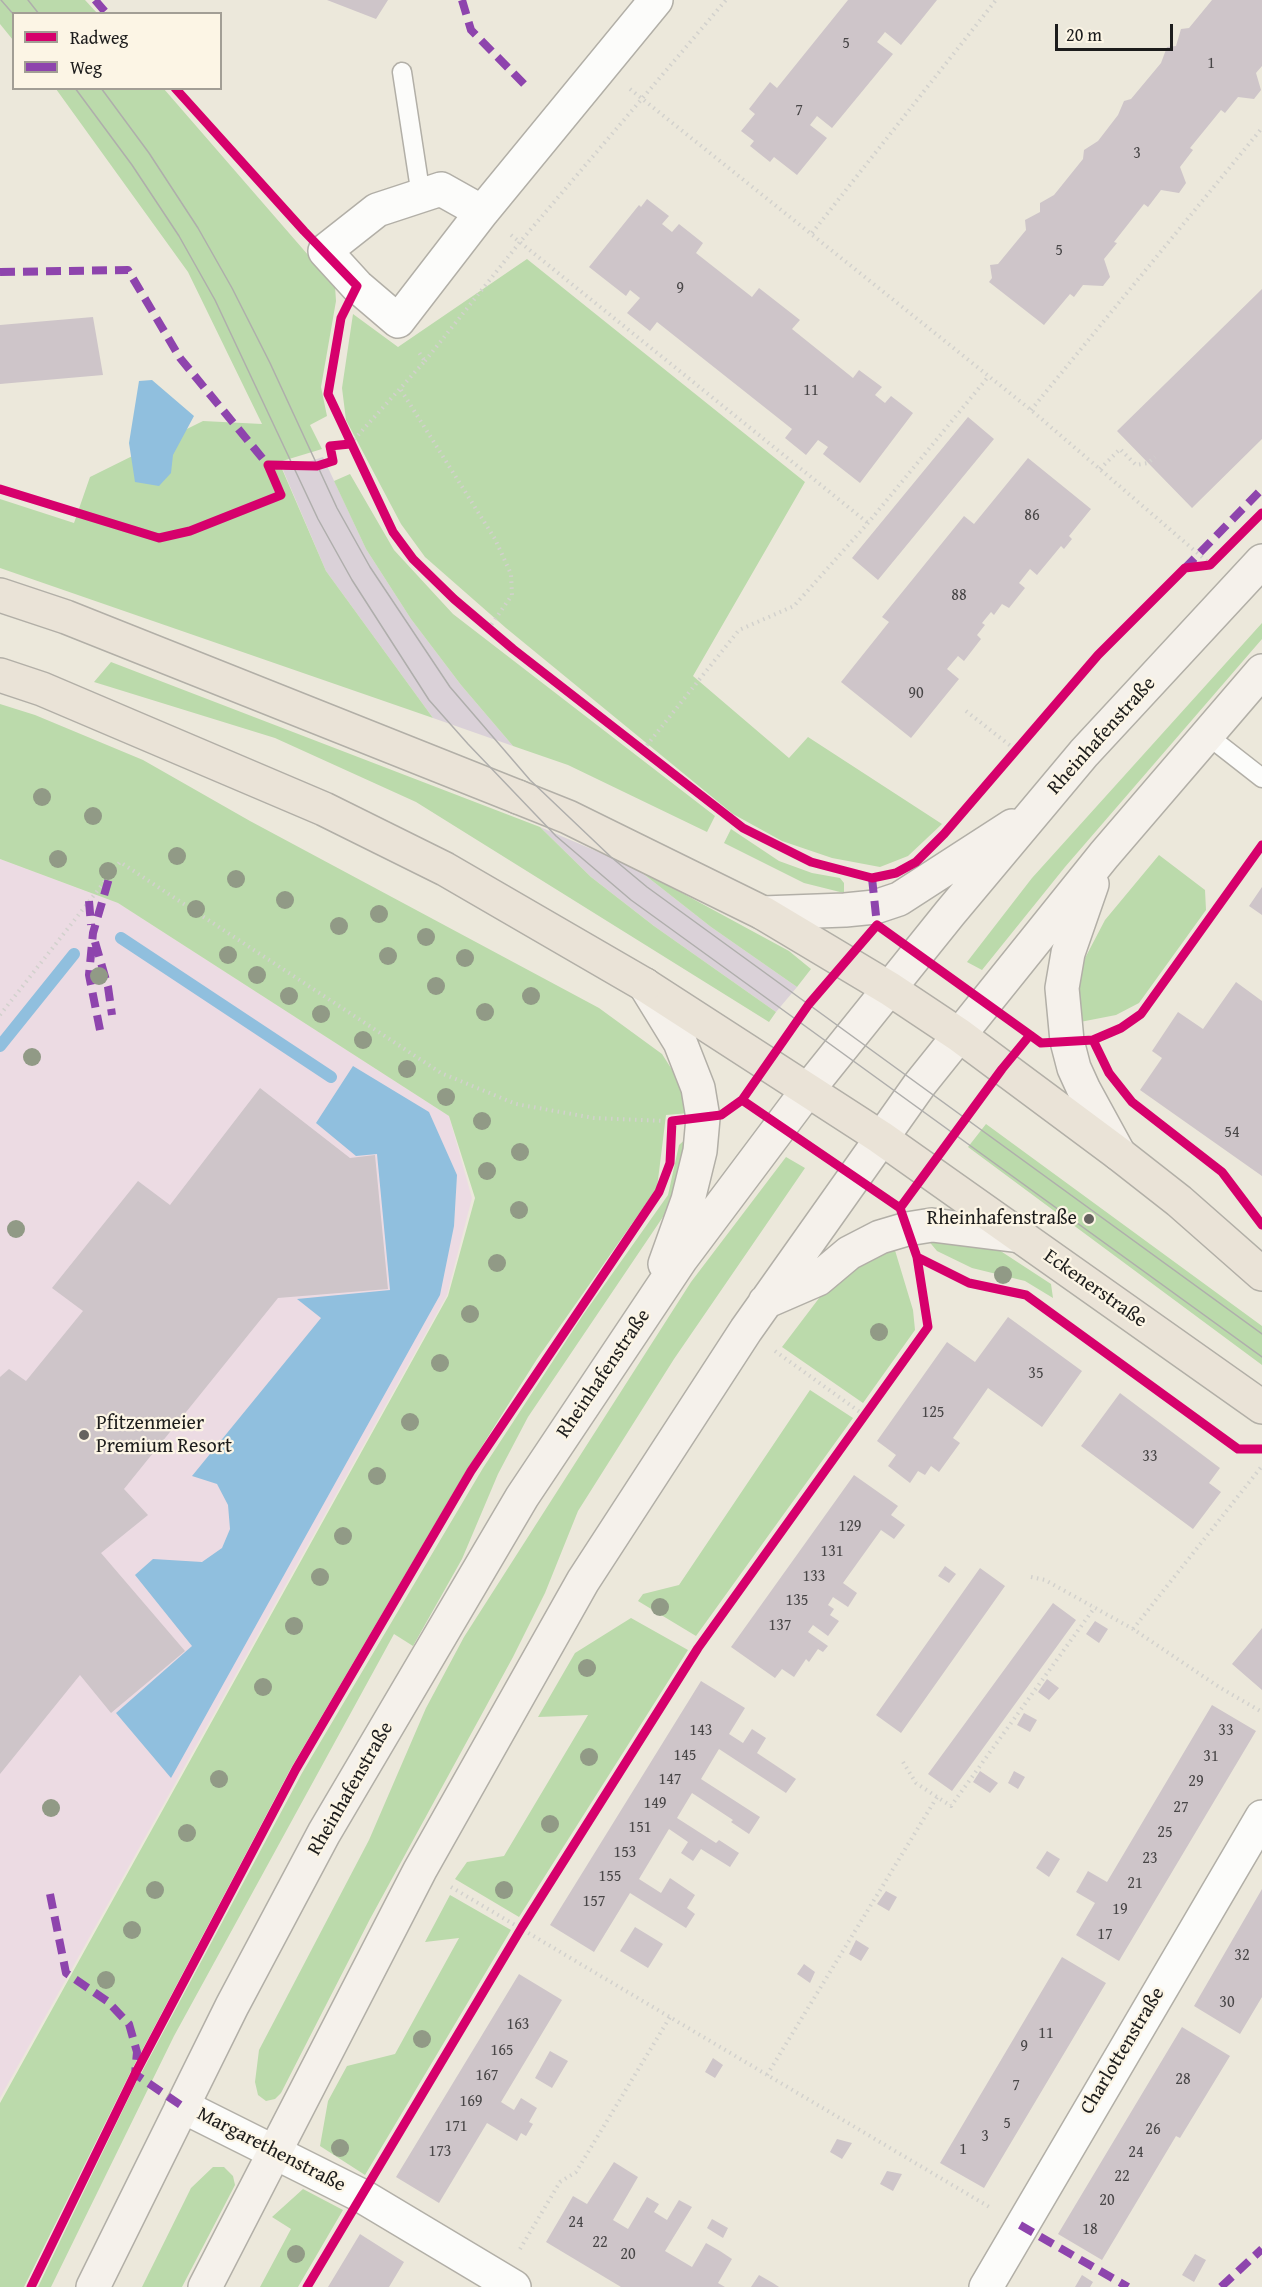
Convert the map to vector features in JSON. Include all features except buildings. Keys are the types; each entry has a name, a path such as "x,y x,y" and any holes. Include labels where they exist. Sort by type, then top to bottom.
{"main road":[{"name":"Rheinhafenstraße","path":"93,2287 232,2006 324,1833 522,1497 681,1259 807,1091 1034,813 1084,753 1262,561"},
{"path":"0,595 66,617 567,817 763,913 890,989 959,1035 1119,1154 1188,1209 1262,1274"},
{"path":"205,2287 420,1870 583,1581 746,1330 880,1137 959,1035 1104,855 1262,671"},
{"name":"Eckenerstraße","path":"0,675 42,689 324,809 445,869 645,985 880,1137 1262,1407"},
{"path":"763,913 875,907 899,899 1034,813"},
{"path":"1104,855 1071,943 1062,988 1067,1041 1074,1068 1119,1154"},
{"path":"645,985 680,1042 698,1088 703,1118 700,1151 688,1200 651,1304"},
{"path":"765,1302 818,1280 849,1253 907,1229 932,1226 1020,1236"}],"street":[{"path":"482,212 441,189 377,210 325,251 357,286 398,321 482,212 656,0"},
{"name":"Charlottenstraße","path":"986,2287 1020,2225 1262,1817"},
{"name":"Margarethenstraße","path":"182,2106 362,2196 508,2283"}],"lane":[{"path":"402,72 421,196"},
{"path":"1207,735 1262,778"}],"path":[{"path":"350,444 401,390 520,242 726,0"},
{"path":"812,234 996,0"},
{"path":"601,67 1031,410 1237,587"},
{"path":"1031,410 1262,128"},
{"path":"482,212 868,523"},
{"path":"398,321 425,361"},
{"path":"643,750 739,630 794,606 868,523 988,376"},
{"path":"401,390 495,539 511,574 512,595 489,628"},
{"path":"1100,469 1120,449 1136,465 1148,463 1155,457"},
{"path":"966,711 1017,750"},
{"path":"0,1015 120,862 441,1073 516,1104 594,1118 672,1121 672,1132"},
{"path":"746,1330 864,1415"},
{"path":"1133,1629 1262,1466"},
{"path":"1031,1577 1045,1580 1133,1629 1220,1688 1262,1712"},
{"path":"903,1762 916,1783 951,1806 1095,1607"},
{"path":"766,2074 937,1797"},
{"path":"420,1870 522,1927 1020,2225"},
{"path":"508,2283 560,2182 576,2172 670,2017"}],"shaded area":[{"path":"323,457 366,549 411,619 461,685 513,746 433,718 326,571 283,470"},
{"path":"540,827 636,868 711,927 797,987 776,1012 654,926 591,877"},
{"path":"0,859 118,903 449,1116 472,1198 447,1295 0,2098"}],"green space":[{"path":"0,0 85,0 96,12 12,12 12,39 0,24"},
{"path":"57,90 165,90 335,286 336,301 321,387 327,416 310,425 322,449 279,462 326,571 433,718 0,568 0,499 74,523 90,477 203,421 262,424 188,272"},
{"path":"527,259 805,482 693,676 789,758 808,737 942,824 908,856 880,867 832,858 782,841 733,814 506,628 425,557 401,524 346,420 342,388 353,314 398,347"},
{"path":"350,474 394,550 453,614 715,816 707,832 568,765 513,746 461,685 411,619 366,549 334,481"},
{"path":"1262,623 1262,639 1065,867 982,970 967,962 1032,878"},
{"path":"111,662 540,827 591,877 654,926 776,1012 769,1022 416,802 275,738 94,682"},
{"path":"0,704 35,715 143,760 250,821 599,1008 662,1054 678,1079 690,1113 666,1115 657,1188 537,1359 465,1473 291,1768 130,2073 24,2287 0,2287 0,2103 448,1296 475,1198 449,1116 118,903 0,859"},
{"path":"731,829 779,861 812,873 840,878 844,883 844,893 804,883 724,843"},
{"path":"1159,855 1205,890 1206,910 1139,1003 1116,1015 1075,1023 1076,997 1084,960 1105,920"},
{"path":"636,868 789,951 811,969 797,987 711,927"},
{"path":"986,1124 1262,1326 1262,1365 968,1147"},
{"path":"688,1137 673,1202 528,1417 498,1474 462,1559 413,1646 394,1634 174,2036 51,2287 38,2287 135,2085 302,1773 483,1468 583,1315 668,1195 679,1145"},
{"path":"786,1157 805,1168 674,1359 578,1511 545,1593 513,1657 370,1919 281,2093 275,2099 266,2101 258,2095 255,2082 259,2050 369,1840 426,1708 464,1637 691,1282"},
{"path":"927,1239 999,1250 1051,1284 1053,1298 1025,1281 972,1268 937,1251"},
{"path":"894,1247 913,1310 915,1330 863,1403 782,1347 829,1285 865,1257"},
{"path":"810,1390 853,1418 696,1636 638,1601 643,1594 679,1585"},
{"path":"631,1618 688,1650 519,1917 455,1879 467,1862 504,1856 588,1715 538,1717 575,1653"},
{"path":"450,1895 511,1930 365,2175 320,2146 328,2101 347,2066 395,2054 459,1938 425,1942"},
{"path":"213,2167 224,2167 233,2176 235,2185 182,2287 142,2287 191,2188"},
{"path":"303,2189 343,2210 298,2287 260,2287 291,2229 272,2217"}],"water":[{"path":"152,380 194,416 173,455 171,473 159,486 135,482 129,443 139,381"},
{"path":"353,1066 429,1112 457,1175 454,1226 440,1295 171,1778 116,1713 192,1646 135,1575 153,1559 202,1562 222,1548 230,1529 228,1505 217,1484 192,1476 321,1318 297,1299 390,1290 377,1154 356,1156 316,1123"}],"waterway":[{"path":"121,938 331,1077"},
{"path":"0,1046 74,954"}],"tram line":[{"path":"1,0 12,13"},
{"path":"28,0 37,12"},
{"path":"76,90 132,165 179,236 215,300 318,519 352,580 429,700 468,744 556,836 631,900 1262,1357"},
{"path":"102,90 149,153 198,228 232,288 270,363 337,508 370,567 450,687 530,780 611,857 647,887 1262,1334"}],"marked path":[{"path":"95,0 105,12"},
{"path":"462,0 471,30 525,85"},
{"path":"0,272 128,270 180,358 268,465"},
{"path":"1184,569 1262,489"},
{"path":"100,1030 89,975 93,933 110,875"},
{"path":"872,878 877,925"},
{"path":"89,901 91,925"},
{"path":"95,942 108,987 112,1015"},
{"path":"50,1894 66,1973 107,2001 129,2024 137,2052 135,2074 182,2106"},
{"path":"1020,2225 1128,2287"},
{"path":"1221,2287 1262,2249"}],"cycle path":[{"path":"177,90 357,286 341,318 328,394 393,532 413,559 454,599 513,649 743,828 811,862 872,878 896,873 916,862 944,834 1098,655 1185,568 1210,565 1262,513"},
{"path":"0,489 159,538 190,531 281,495 268,465 317,466 333,461 330,446 350,444"},
{"path":"1030,1035 1041,1043 1093,1040 1121,1028 1141,1014 1262,845"},
{"path":"31,2287 135,2074 296,1769 471,1471 659,1192 670,1163 672,1121 721,1115 742,1100 809,1004 877,925 1030,1035 1002,1069 900,1208 742,1100"},
{"path":"1093,1040 1109,1073 1132,1102 1222,1172 1262,1225"},
{"path":"307,2287 522,1927 698,1648 928,1327 917,1257 900,1208"},
{"path":"917,1257 969,1283 1026,1295 1238,1449 1262,1449"}],"place":[{"name":"Rheinhafenstraße","path":"1089,1219"},
{"name":"Pfitzenmeier Premium Resort","path":"84,1435"}]}
